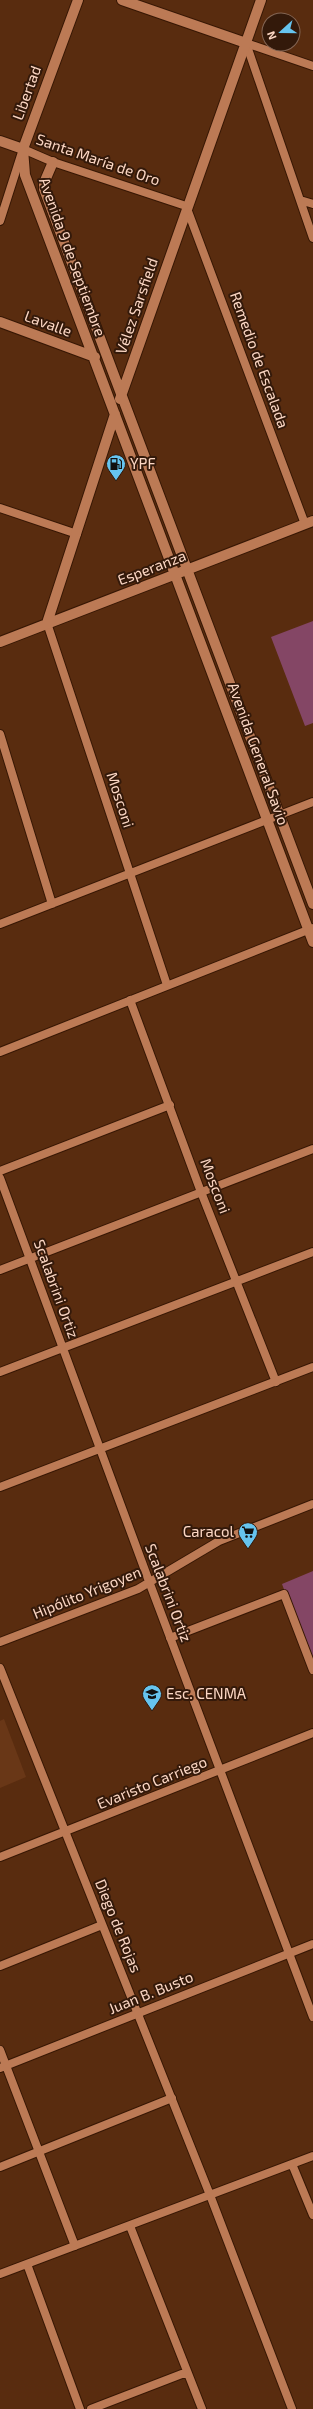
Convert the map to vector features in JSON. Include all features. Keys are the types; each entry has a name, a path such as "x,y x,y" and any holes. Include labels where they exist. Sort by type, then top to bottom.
{"main road":[{"name":"Libertad","path":"23,149 78,0"},
{"path":"122,0 246,43"},
{"name":"Vélez Sarsfield","path":"47,623 121,396 186,206 261,0"},
{"name":"Santa María de Oro","path":"0,141 23,149"},
{"name":"Avenida 9 de Septiembre","path":"23,149 25,175 92,356 177,575"},
{"name":"Avenida 9 de Septiembre","path":"53,162 44,183 44,189 188,571"},
{"name":"Lavalle","path":"0,322 108,362"},
{"name":"Esperanza","path":"0,642 188,571 309,523"},
{"name":"Avenida General Savio","path":"188,571 313,904"},
{"name":"Avenida General Savio","path":"177,575 267,820 311,929 313,942"}],"street":[{"path":"246,43 313,66"},
{"path":"246,43 313,238"},
{"name":"Santa María de Oro","path":"23,149 53,162 186,206"},
{"name":"Libertad","path":"0,221 23,149"},
{"path":"300,200 313,204"},
{"name":"Remedio de Escalada","path":"186,206 309,523"},
{"path":"0,508 77,534"},
{"name":"Mosconi","path":"47,623 167,985"},
{"path":"0,734 52,904"},
{"path":"0,924 313,802"},
{"path":"0,1052 311,929"},
{"name":"Mosconi","path":"130,1000 201,1192 276,1382"},
{"path":"0,1172 170,1105"},
{"path":"0,1270 313,1149"},
{"name":"Scalabrini Ortiz","path":"0,1178 170,1638 313,2017"},
{"path":"0,1372 313,1252"},
{"path":"0,1487 313,1367"},
{"name":"Hipólito Yrigoyen","path":"0,1642 150,1584 219,1541 313,1504"},
{"path":"170,1638 284,1594 313,1670"},
{"name":"Diego de Rojas","path":"0,1668 172,2098 292,2409"},
{"name":"Evaristo Carriego","path":"0,1857 221,1771 313,1733"},
{"path":"0,1966 102,1925"},
{"name":"Juan B. Busto","path":"3,2066 313,1944"},
{"path":"0,2050 3,2066 39,2152 75,2246"},
{"path":"0,2167 172,2098"},
{"path":"0,2274 313,2156"},
{"path":"292,2164 313,2215"},
{"path":"130,2226 202,2409"},
{"path":"27,2264 80,2409"},
{"path":"91,2409 187,2372"}],"shaded area":[{"path":"313,621 313,723 305,726 271,637"},
{"path":"313,1571 313,1668 282,1584"},
{"path":"4,1719 26,1777 0,1788 0,1721"}],"place":[{"name":"YPF","path":"116,481"},
{"name":"Caracol","path":"248,1549"},
{"name":"Esc. CENMA","path":"152,1711"}]}
